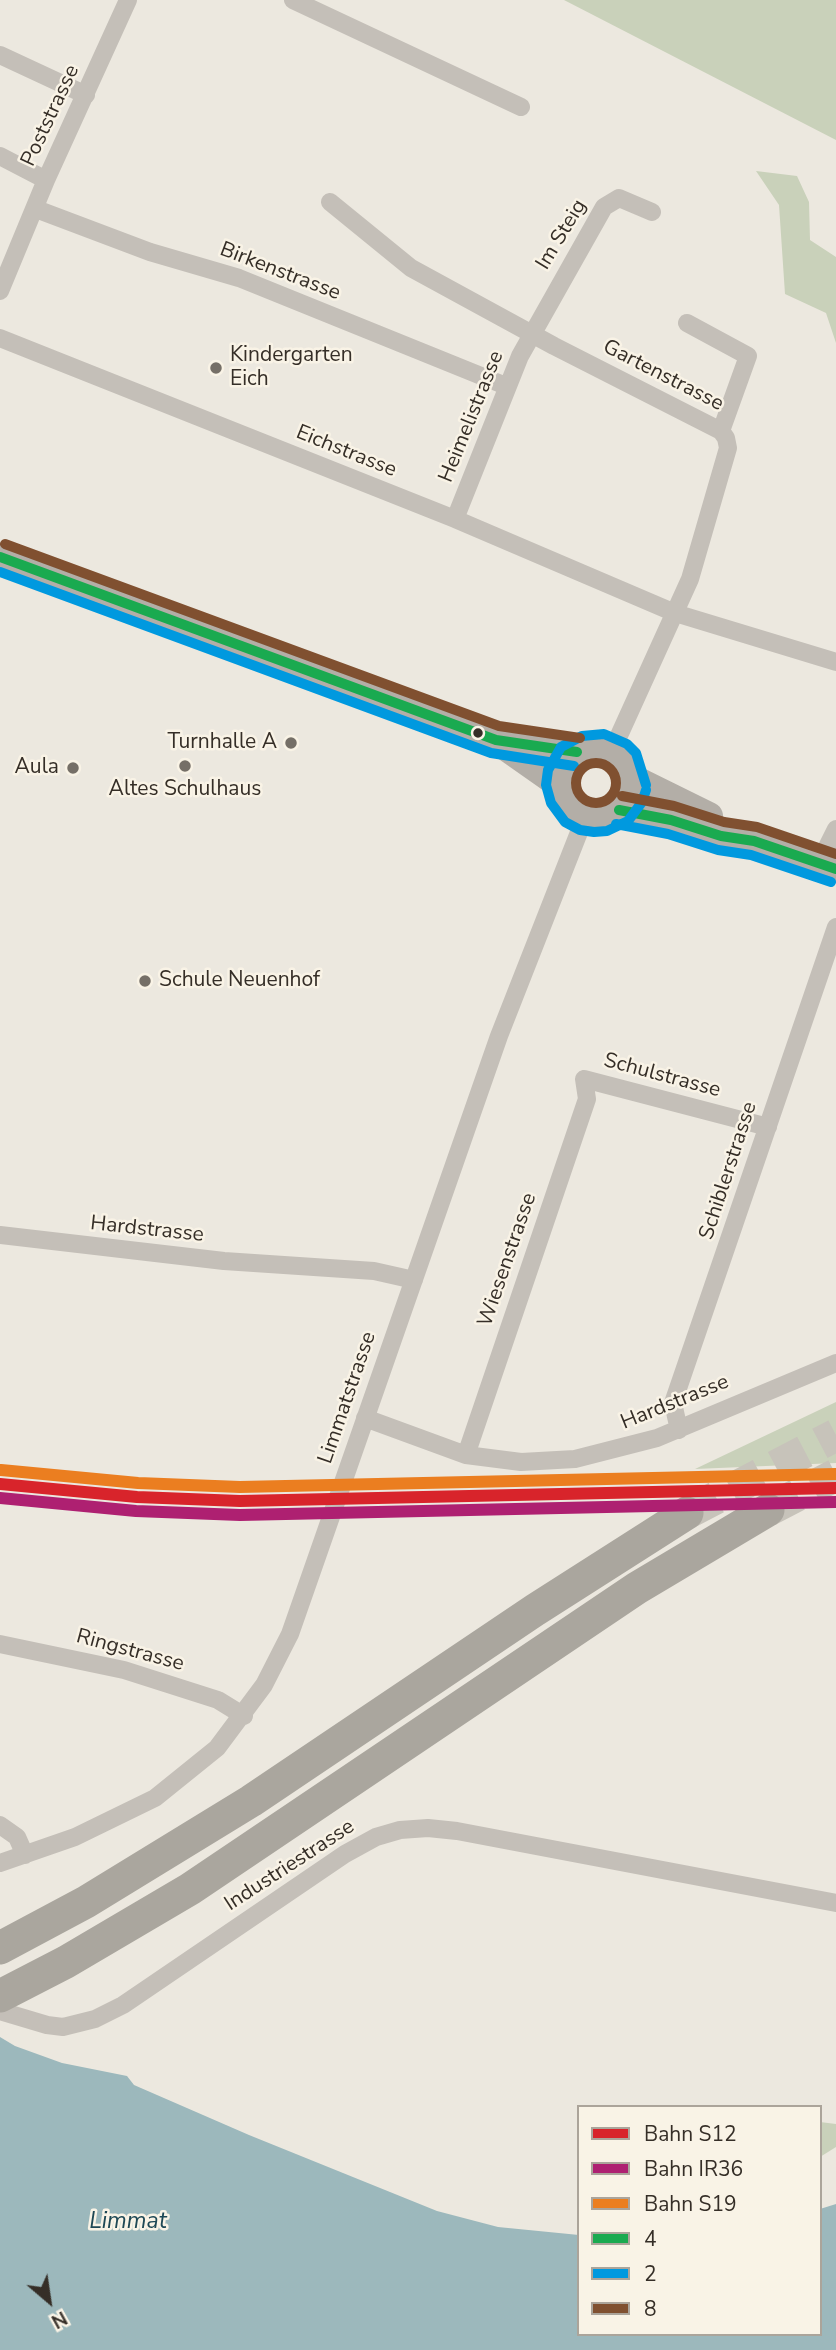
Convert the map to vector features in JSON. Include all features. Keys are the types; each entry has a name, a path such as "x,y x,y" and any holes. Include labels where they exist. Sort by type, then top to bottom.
{"highway":[{"path":"5,1999 190,1889 595,1615 768,1510"},
{"path":"0,1948 86,1902 230,1814 564,1590 687,1513"}],"main road":[{"path":"0,557 496,740 560,785 568,805 584,817 603,818 619,810 630,795 632,778 625,762 612,751 595,747 577,752 511,740 496,740"},
{"path":"560,785 565,765 577,752"},
{"path":"632,778 726,822 754,841"},
{"path":"619,810 671,820 721,836 754,841 828,866"}],"street":[{"name":"Poststrasse","path":"0,291 46,180 128,0"},
{"path":"293,0 521,107"},
{"path":"0,55 86,95"},
{"path":"0,156 46,180"},
{"name":"Im Steig","path":"533,333 604,207 619,198 652,212"},
{"name":"Gartenstrasse","path":"330,202 411,268 722,431 728,448 690,579 612,751"},
{"name":"Birkenstrasse","path":"36,209 150,251 239,278 506,386"},
{"path":"687,323 748,356 722,431"},
{"name":"Heimelistrasse","path":"455,519 506,386 533,333"},
{"name":"Eichstrasse","path":"0,338 455,519 675,613 836,662"},
{"name":"Limmatstrasse","path":"0,1863 108,1823 155,1798 202,1762 244,1716 264,1685 290,1634 499,1036 584,817"},
{"path":"828,866 836,829"},
{"name":"Schiblerstrasse","path":"679,1430 673,1403 836,927"},
{"name":"Schulstrasse","path":"584,1079 768,1127"},
{"name":"Wiesenstrasse","path":"466,1455 587,1099 584,1079"},
{"name":"Hardstrasse","path":"0,1235 224,1261 374,1271 414,1280"},
{"name":"Hardstrasse","path":"365,1418 466,1455 521,1462 575,1459 629,1447 679,1430 836,1363"},
{"name":"Ringstrasse","path":"0,1644 124,1670 218,1700 244,1716"},
{"path":"0,1825 18,1837 25,1855"},
{"name":"Industriestrasse","path":"5,1999 47,2025 63,2027 95,2020 122,2005 345,1854 376,1838 400,1830 428,1828 457,1831 836,1903"}],"green space":[{"path":"564,0 836,0 836,140"},
{"path":"756,171 797,176 809,202 810,240 836,257 836,343 826,313 785,294 779,205"},
{"path":"836,1402 836,1463 695,1469"},
{"path":"822,2122 836,2124 836,2147 822,2156"}],"water":[{"name":"Limmat","path":"0,2037 15,2046 62,2063 127,2076 134,2085 437,2211 498,2227 577,2235 577,2336 822,2336 822,2208 836,2204 836,2350 0,2350"}],"tunnel":[{"path":"687,1513 836,1435"},
{"path":"768,1510 836,1475"}],"rail line":[{"name":"S19","path":"1,1470 138,1483 240,1487 836,1474"},
{"name":"S12","path":"0,1484 137,1497 240,1501 836,1488"},
{"name":"IR36","path":"0,1498 136,1511 240,1515 836,1502"}],"transit line":[{"name":"8","path":"5,544 499,726 580,738"},
{"name":"4","path":"0,557 496,740 577,752"},
{"name":"2","path":"0,572 491,753 574,766"},
{"name":"2","path":"646,785 636,753 627,744 604,734 582,736 561,747 548,770 546,785 551,803 565,822 580,830 594,832 607,831 628,821 642,802 646,790"},
{"name":"8","path":"596,763 604,764 610,769 615,775 616,783 615,791 610,797 604,802 596,803 588,802 582,797 577,791 576,783 577,775 582,769 588,764 596,763"},
{"name":"8","path":"622,796 674,806 724,822 757,827 836,854"},
{"name":"4","path":"619,810 671,820 721,836 754,841 836,869"},
{"name":"2","path":"616,824 668,834 718,850 751,855 831,882"}],"place":[{"name":"Kindergarten Eich","path":"216,368"},
{"name":"Turnhalle A","path":"291,743"},
{"name":"Altes Schulhaus","path":"185,766"},
{"name":"Aula","path":"73,768"},
{"name":"Schule Neuenhof","path":"145,981"}]}
